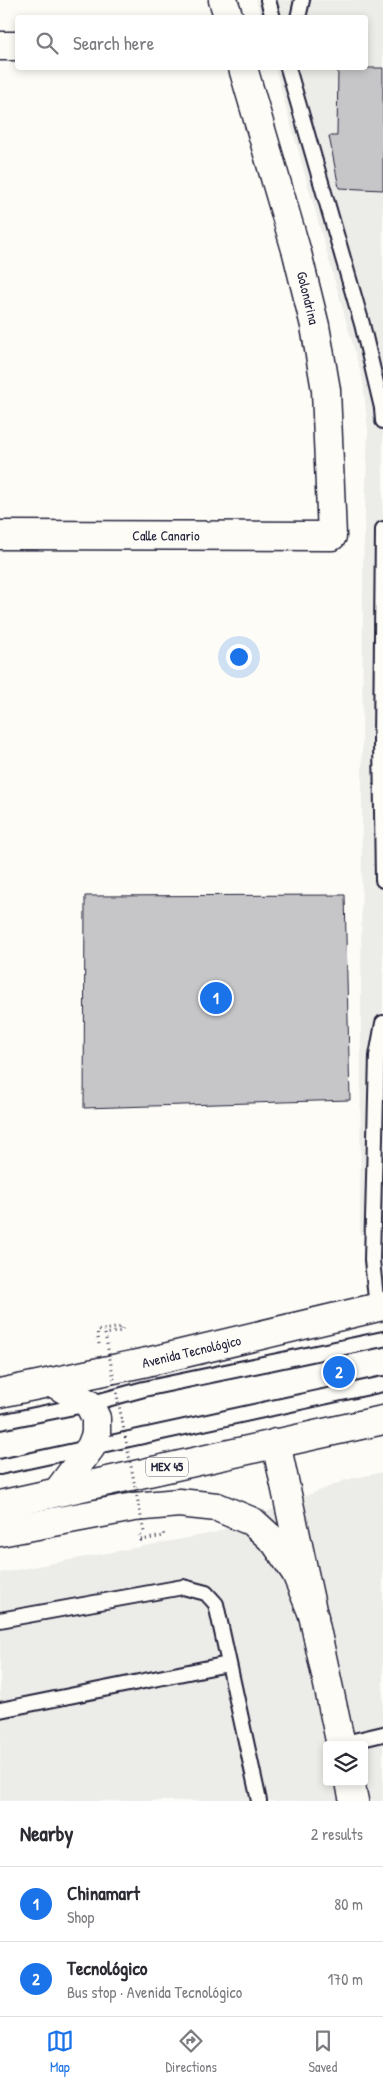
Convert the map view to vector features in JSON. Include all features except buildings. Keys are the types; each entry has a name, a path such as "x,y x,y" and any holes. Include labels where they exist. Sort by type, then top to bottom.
{"main road":[{"path":"223,0 227,15"},
{"path":"0,46 15,46"},
{"name":"Golondrina","path":"245,70 297,253 315,326 326,390 332,536"},
{"name":"Calle Canario","path":"0,535 332,536"},
{"name":"Avenida Tecnológico","path":"0,1394 147,1362 380,1307"},
{"path":"52,1382 89,1404 96,1418 96,1434 91,1447 78,1461 58,1491"},
{"name":"MEX 45","path":"0,1505 383,1420"},
{"path":"276,1443 340,1741"},
{"path":"0,1532 134,1507 179,1503 217,1507 253,1522 275,1542 296,1573 314,1617"},
{"path":"351,1786 354,1801"}],"lane":[{"path":"268,0 272,15"},
{"path":"299,15 302,0"},
{"path":"289,70 362,324 382,408 383,421"},
{"path":"383,529 381,742 383,880"},
{"path":"380,1307 372,1260 383,1023"},
{"path":"0,1422 89,1404 152,1387 383,1339"},
{"path":"0,1467 383,1384"},
{"path":"0,1620 183,1586 206,1593 216,1604 259,1801"},
{"path":"0,1710 228,1664"},
{"path":"354,1741 383,1734"}],"path":[{"path":"97,1331 122,1327 122,1331 105,1334 144,1532"},
{"path":"141,1540 164,1536"}],"shaded area":[{"path":"256,0 383,0 383,1229 360,1235 363,567 368,430 363,381 276,70 368,70 368,15 260,15"},
{"path":"383,1472 383,1801 0,1801 0,1573 214,1533 346,1480"}],"place":[{"name":"Chinamart","path":"216,998"},
{"name":"Tecnológico","path":"339,1372"}]}
